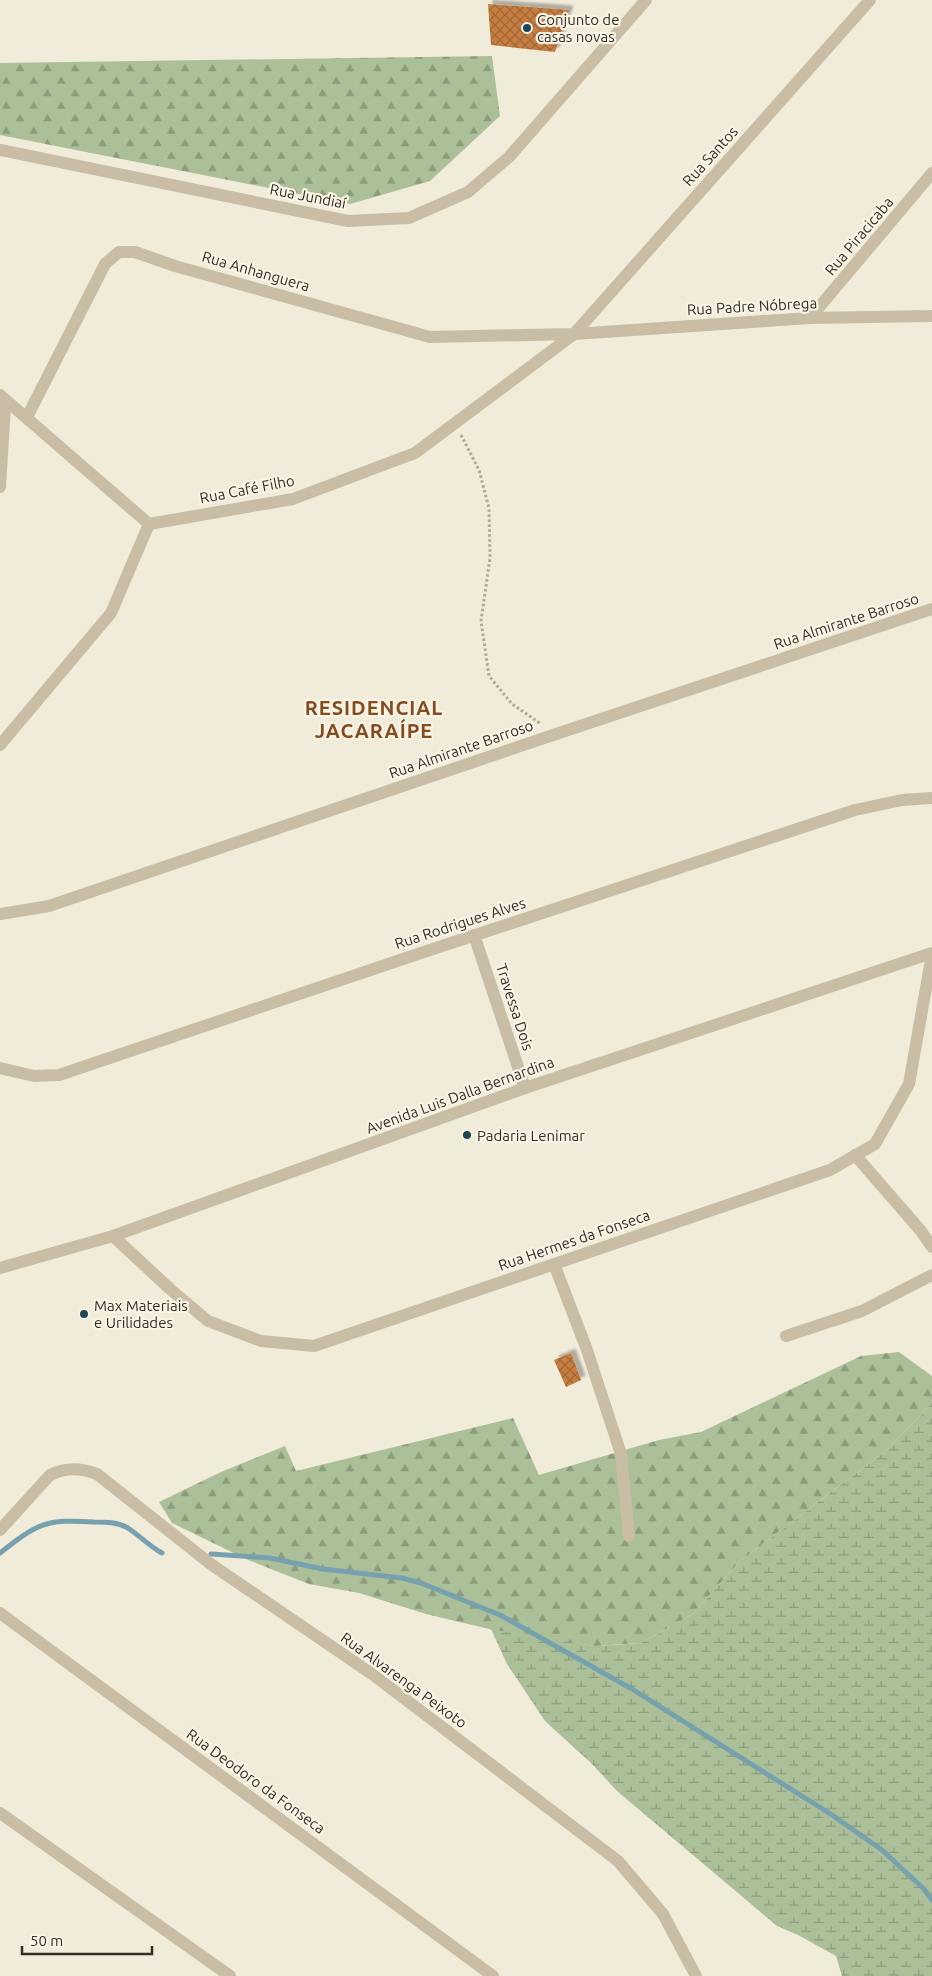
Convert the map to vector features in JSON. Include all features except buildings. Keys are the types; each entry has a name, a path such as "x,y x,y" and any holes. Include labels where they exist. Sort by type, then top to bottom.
{"street":[{"name":"Rua Jundiaí","path":"0,150 348,221 410,218 468,192 508,157 646,0"},
{"name":"Rua Santos","path":"574,334 870,0"},
{"name":"Rua Piracicaba","path":"810,318 932,173"},
{"name":"Rua Anhanguera","path":"27,417 105,264 119,252 135,252 175,266 430,337 574,334"},
{"name":"Rua Padre Nóbrega","path":"574,334 810,318 932,316"},
{"name":"Rua Café Filho","path":"149,524 293,499 415,453 574,334"},
{"path":"0,396 27,417 149,524 111,613 0,745"},
{"path":"0,396 4,406 0,488"},
{"name":"Rua Almirante Barroso","path":"0,914 49,906 932,609"},
{"name":"Rua Rodrigues Alves","path":"0,1068 34,1076 59,1075 474,935 855,810 894,801 932,798"},
{"name":"Travessa Dois","path":"474,935 525,1088"},
{"name":"Avenida Luis Dalla Bernardina","path":"0,1268 113,1236 525,1088 932,954"},
{"name":"Rua Hermes da Fonseca","path":"113,1236 170,1289 208,1320 261,1341 314,1346 830,1170 875,1144 909,1084 932,954"},
{"path":"855,1156 921,1231 932,1247"},
{"path":"554,1264 587,1350 622,1454 629,1536"},
{"path":"786,1336 862,1311 932,1275"},
{"name":"Rua Alvarenga Peixoto","path":"0,1530 50,1475 60,1470 71,1468 97,1474 212,1566 372,1674 618,1861 663,1914 696,1976"},
{"name":"Rua Deodoro da Fonseca","path":"0,1613 493,1976"},
{"path":"0,1813 230,1976"}],"path":[{"path":"455,423 479,470 489,508 490,558 481,621 489,676 512,704 556,734"}],"green space":[{"path":"492,56 500,116 430,181 350,204 0,135 0,63"},
{"path":"899,1352 932,1376 932,1403 887,1450 740,1561 693,1614 641,1643 595,1646 510,1634 426,1614 359,1593 309,1584 246,1559 172,1523 159,1502 221,1472 285,1446 296,1471 513,1418 539,1475 659,1440 701,1432 861,1356"},
{"path":"932,1403 932,1976 842,1976 836,1956 777,1926 617,1791 591,1763 545,1721 507,1664 491,1629 595,1646 641,1643 693,1614 740,1561 887,1450"}],"waterway":[{"path":"0,1553 34,1529 43,1525 64,1521 111,1523 124,1526 162,1553"},
{"path":"211,1554 270,1558 323,1569 402,1578 421,1583 500,1615 632,1689 832,1815 882,1850 924,1889 932,1900"}],"place":[{"name":"Conjunto de casas novas","path":"527,28"},
{"name":"Padaria Lenimar","path":"467,1135"},
{"name":"Max Materiais e Urilidades","path":"84,1314"}],"district":[{"name":"RESIDENCIAL JACARAÍPE","path":"374,718"}]}
